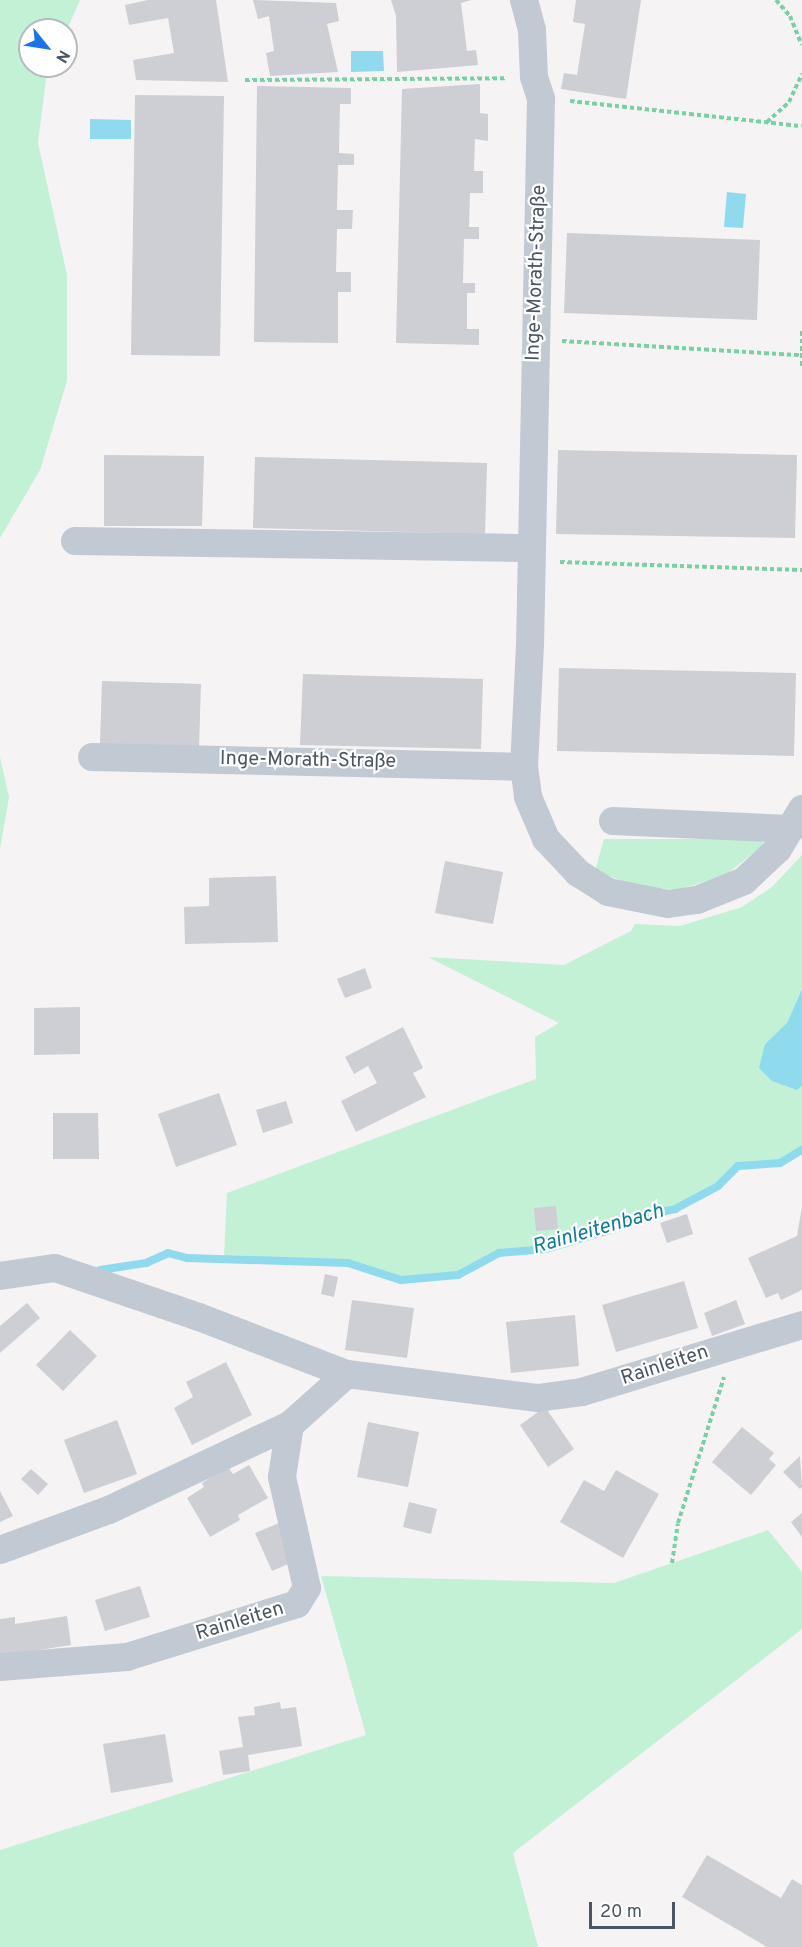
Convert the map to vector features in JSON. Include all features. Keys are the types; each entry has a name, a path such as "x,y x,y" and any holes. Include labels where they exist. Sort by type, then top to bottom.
{"street":[{"name":"Inge-Morath-Straße","path":"524,0 532,30 537,88 535,341 524,767 535,816 558,854 591,883 633,899 668,904 722,892 744,881 766,863 796,819"},
{"path":"75,541 530,548"},
{"name":"Inge-Morath-Straße","path":"92,757 524,767"},
{"name":"Inge-Morath-Straße","path":"613,821 796,819"},
{"name":"Rainleiten","path":"0,1276 55,1268 199,1317 347,1374 538,1398 582,1392 731,1344 802,1325"},
{"path":"0,1550 109,1510 290,1425 347,1374"},
{"name":"Rainleiten","path":"0,1667 127,1657 297,1604 307,1588 282,1478 290,1425"}],"path":[{"path":"776,0 790,16 802,45"},
{"path":"767,123 789,102 802,74"},
{"path":"245,80 537,88 767,123 802,126"},
{"path":"802,331 802,367"},
{"path":"535,341 801,355"},
{"path":"596,564 802,570"},
{"path":"672,1563 678,1523 731,1344"}],"green space":[{"path":"0,0 80,0 72,18 18,18 18,78 46,78 38,143 67,275 67,381 40,470 0,538"},
{"path":"0,757 9,797 0,849"},
{"path":"604,839 758,839 764,844 726,875 677,890 637,886 595,871"},
{"path":"802,855 802,989 787,1023 765,1044 797,1090 802,1086 802,1151 780,1163 738,1166 718,1186 675,1209 640,1216 623,1226 546,1249 499,1253 458,1275 401,1280 348,1263 224,1256 227,1193 536,1079 535,1037 559,1023 428,957 564,965 631,931 635,924 680,926 742,907 772,887"},
{"path":"768,1530 802,1572 802,1629 513,1853 538,1947 0,1947 0,1850 366,1735 321,1576 614,1583"}],"water":[{"path":"351,51 383,51 384,71 351,72"},
{"path":"90,119 131,120 131,139 90,139"},
{"path":"727,192 746,194 743,228 724,227"},
{"path":"802,989 802,1086 797,1090 772,1081 759,1068 765,1044 787,1023"}],"building":[{"path":"148,0 216,0 228,82 136,80 133,60 174,53 168,18 129,25 125,5"},
{"path":"253,0 336,3 339,21 327,24 338,72 270,76 266,53 274,51 269,16 258,19"},
{"path":"391,0 471,0 461,3 467,51 476,50 478,65 397,72 396,16"},
{"path":"576,0 641,0 626,99 561,89 564,73 577,75 585,24 573,22"},
{"path":"480,84 480,113 488,114 488,141 475,139 474,171 483,171 483,193 470,193 469,227 479,227 479,239 464,239 463,283 475,283 475,293 467,293 467,329 479,329 479,345 396,343 402,89"},
{"path":"257,86 351,88 351,104 340,104 339,153 354,154 354,165 338,165 337,210 353,210 352,229 337,229 336,272 351,272 351,292 338,292 338,343 254,342"},
{"path":"135,95 224,96 220,356 131,355"},
{"path":"567,233 760,240 757,320 564,313"},
{"path":"558,450 797,455 795,538 556,534"},
{"path":"104,455 204,456 202,526 104,526"},
{"path":"255,457 487,463 485,534 253,528"},
{"path":"559,668 796,673 794,756 557,751"},
{"path":"303,674 483,679 481,749 300,745"},
{"path":"102,681 201,684 199,747 100,744"},
{"path":"445,861 503,872 493,924 435,913"},
{"path":"276,876 278,942 185,944 184,907 209,906 209,878"},
{"path":"365,968 372,988 345,998 337,979"},
{"path":"80,1007 80,1054 34,1055 34,1008"},
{"path":"403,1027 423,1068 413,1073 426,1097 356,1132 341,1101 377,1083 368,1066 354,1074 345,1057"},
{"path":"219,1093 237,1145 176,1167 158,1114"},
{"path":"286,1101 293,1123 263,1133 256,1110"},
{"path":"53,1113 98,1113 99,1159 53,1159"},
{"path":"556,1206 558,1229 536,1231 534,1208"},
{"path":"802,1207 802,1290 781,1300 778,1293 766,1298 748,1258 797,1236"},
{"path":"687,1214 693,1234 667,1243 660,1223"},
{"path":"325,1274 338,1277 334,1297 321,1294"},
{"path":"684,1281 698,1328 616,1352 602,1305"},
{"path":"352,1300 414,1308 407,1358 345,1350"},
{"path":"736,1300 745,1324 712,1336 704,1313"},
{"path":"27,1303 40,1318 0,1353 0,1326"},
{"path":"575,1315 579,1366 511,1373 506,1322"},
{"path":"70,1330 97,1356 63,1391 36,1365"},
{"path":"226,1362 252,1415 192,1445 174,1408 193,1397 186,1382"},
{"path":"545,1407 574,1449 548,1467 520,1425"},
{"path":"117,1420 137,1474 84,1493 64,1440"},
{"path":"368,1422 419,1432 408,1487 357,1477"},
{"path":"742,1427 774,1453 769,1459 776,1465 751,1495 712,1462"},
{"path":"800,1456 802,1487 800,1489 783,1472"},
{"path":"249,1465 268,1498 238,1515 240,1520 210,1537 187,1498 204,1487 202,1483 228,1467 233,1474"},
{"path":"31,1469 48,1484 38,1495 21,1479"},
{"path":"616,1470 659,1494 623,1558 560,1522 584,1480 604,1491"},
{"path":"0,1491 13,1516 0,1522"},
{"path":"409,1502 437,1509 431,1534 403,1527"},
{"path":"802,1513 802,1537 791,1522"},
{"path":"279,1523 295,1561 272,1571 255,1533"},
{"path":"140,1586 150,1617 105,1631 95,1600"},
{"path":"67,1616 71,1645 0,1656 0,1619 15,1617 15,1624"},
{"path":"280,1702 281,1709 296,1707 302,1746 248,1755 250,1771 223,1775 219,1751 243,1747 238,1717 255,1715 254,1707"},
{"path":"165,1734 173,1782 111,1793 103,1744"},
{"path":"707,1855 781,1898 792,1879 802,1885 802,1947 767,1947 682,1897"}],"waterway":[{"name":"Rainleitenbach","path":"100,1270 146,1263 168,1253 187,1258 348,1263 401,1280 458,1275 499,1253 546,1249 623,1226 640,1216 675,1209 718,1186 738,1166 780,1163 802,1150"}]}
